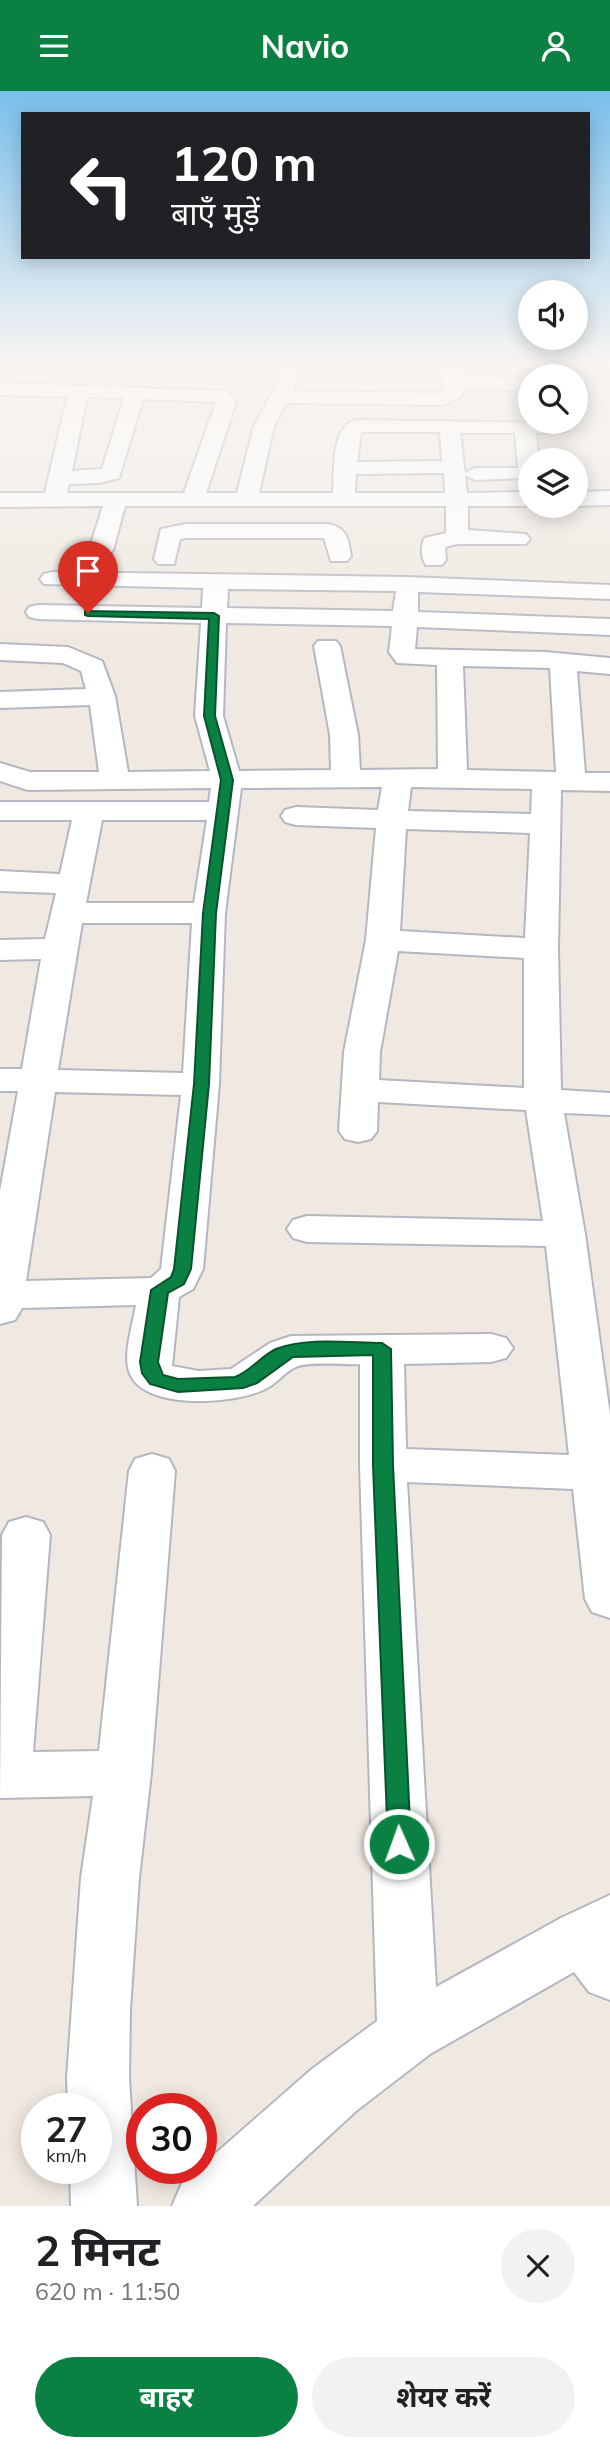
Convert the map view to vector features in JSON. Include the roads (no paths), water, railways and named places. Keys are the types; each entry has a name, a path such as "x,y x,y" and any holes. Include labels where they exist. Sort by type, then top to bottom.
{"street":[{"path":"57,489 65,461"},
{"path":"0,500 57,489 99,477 110,473 114,461"},
{"path":"193,498 206,461"},
{"path":"247,499 256,461"},
{"path":"344,498 348,461"},
{"path":"451,461 457,499 457,537"},
{"path":"348,468 526,473 530,468 529,461"},
{"path":"57,489 116,500 518,499"},
{"path":"280,498 280,530"},
{"path":"588,499 610,498"},
{"path":"101,550 116,500"},
{"path":"434,559 433,543 457,537 517,549 527,518"},
{"path":"166,559 166,538 175,532 280,530 334,533 339,556"},
{"path":"52,579 407,584 610,591"},
{"path":"89,811 60,949 1,1300 159,1290 178,1280 182,1269 201,1084 209,913 224,795 209,716 216,580"},
{"path":"407,584 403,654 418,659 563,661 610,666"},
{"path":"38,612 404,618 610,627"},
{"path":"327,646 344,735 346,779"},
{"path":"0,652 47,652 85,660 98,674 115,779"},
{"path":"450,659 453,778"},
{"path":"563,661 559,781 547,824 541,949 544,1101 599,1460 610,1599"},
{"path":"0,701 102,696"},
{"path":"0,772 28,782 115,779 224,795"},
{"path":"0,811 89,811 346,779 453,778 610,782"},
{"path":"358,1131 362,1052 383,940 392,819 398,779"},
{"path":"296,816 547,824"},
{"path":"0,881 70,898 209,913"},
{"path":"383,940 541,949"},
{"path":"0,950 60,949"},
{"path":"0,1080 201,1084"},
{"path":"359,1090 610,1104"},
{"path":"307,1229 565,1234"},
{"path":"159,1290 149,1362 151,1373 166,1383 236,1383 250,1378 278,1355 291,1351 491,1348"},
{"path":"382,1349 383,1465 408,2034"},
{"path":"383,1465 599,1460"},
{"path":"104,2206 98,2078 100,2009 110,1878 124,1773 152,1471"},
{"path":"26,1535 2,1775 124,1773"},
{"path":"228,2198 334,2090 408,2034 601,1943"}]}
